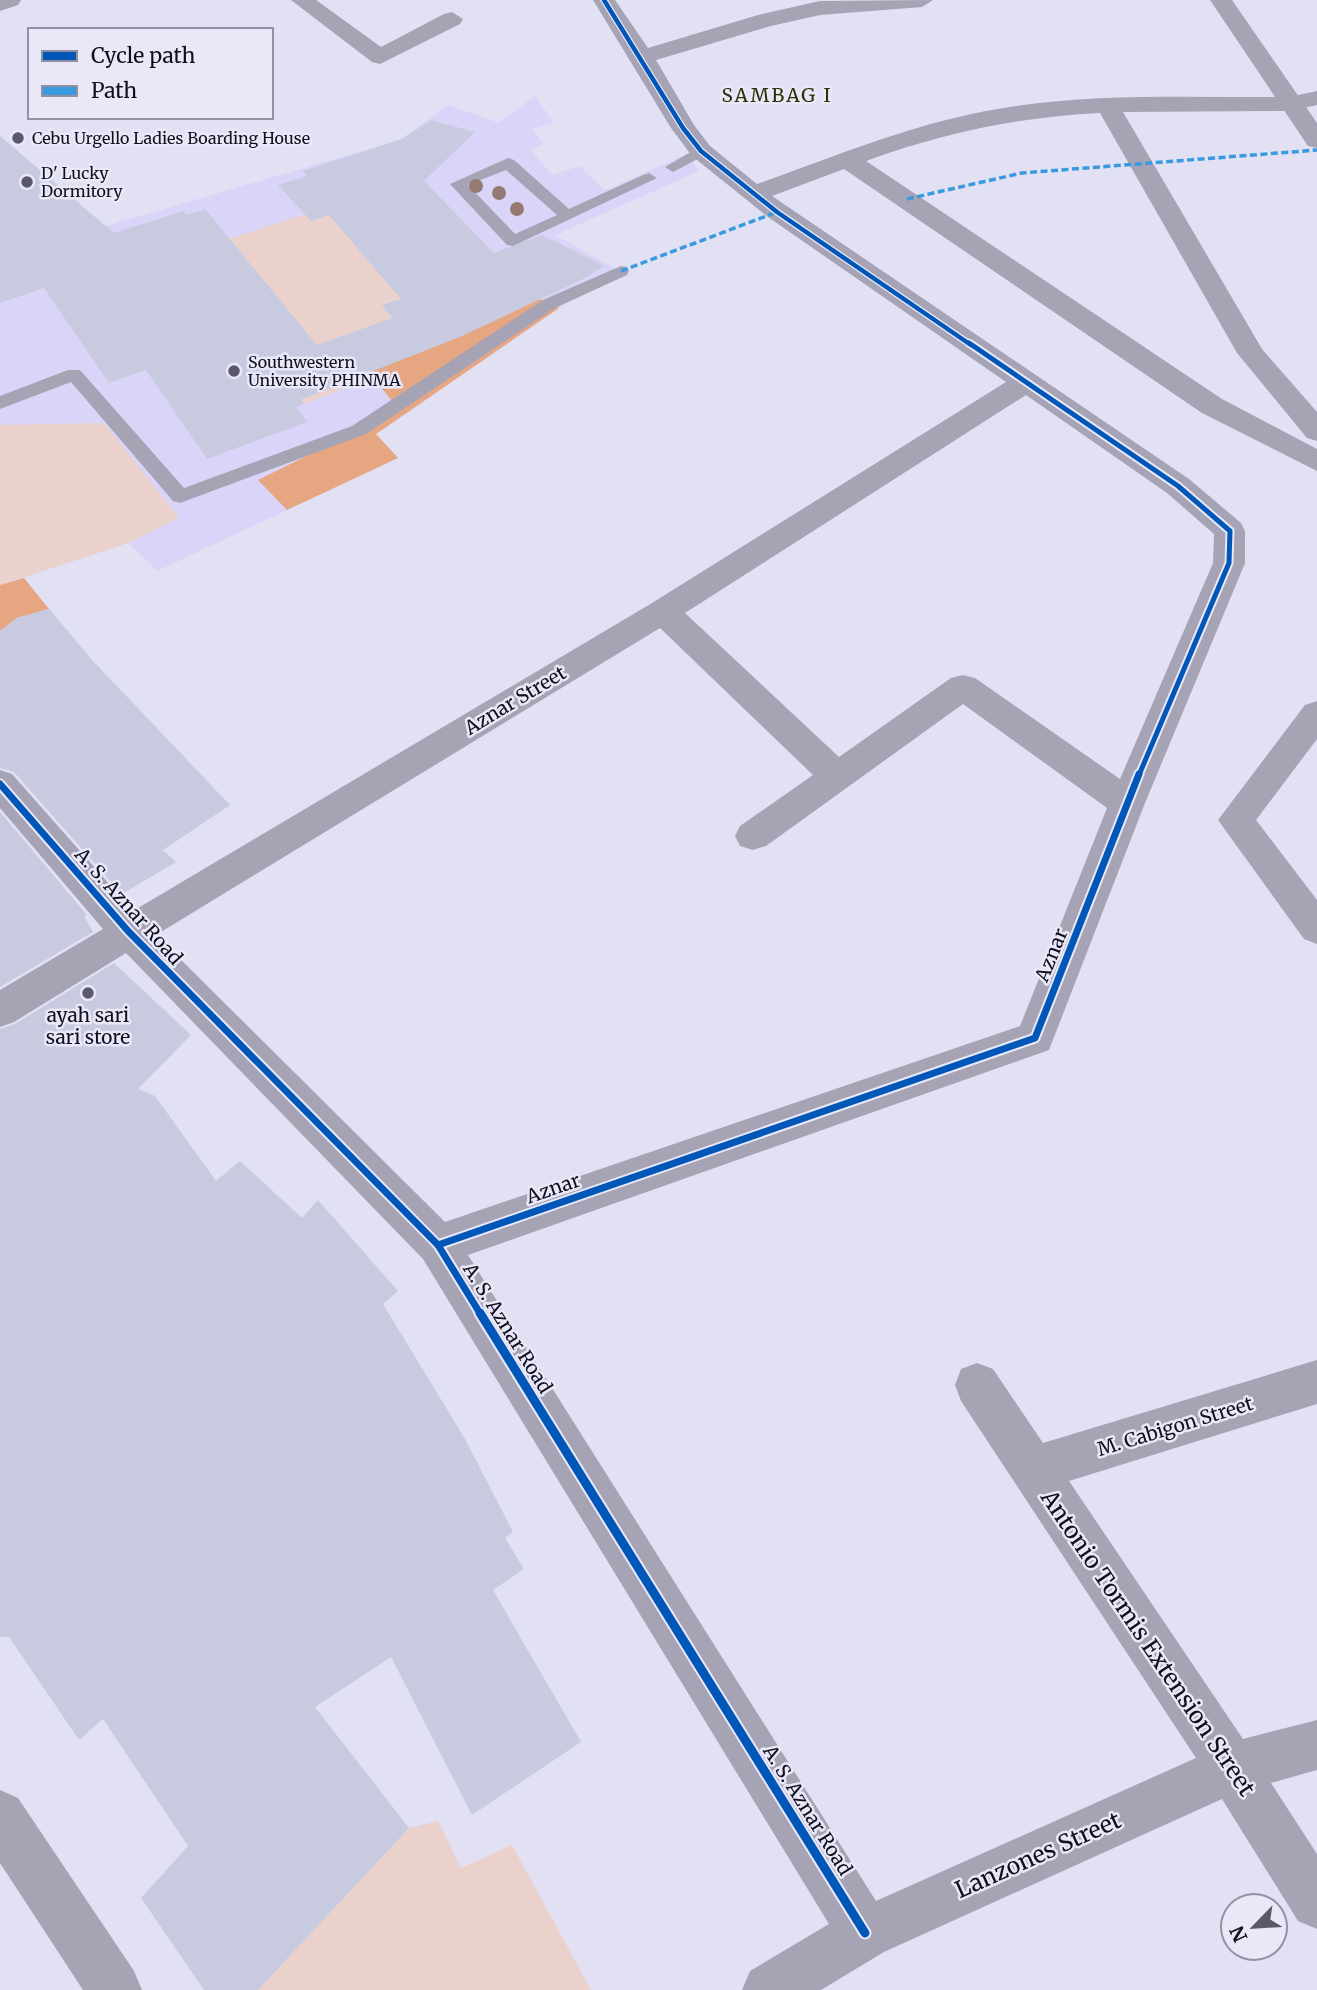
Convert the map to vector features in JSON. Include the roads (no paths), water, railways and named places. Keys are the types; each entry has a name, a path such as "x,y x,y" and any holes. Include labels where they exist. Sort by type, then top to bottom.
{"street":[{"path":"0,4 10,0"},
{"path":"302,0 380,57 452,19"},
{"path":"604,0 642,57 683,128 701,151 753,194 1025,383"},
{"path":"642,57 819,4 922,0"},
{"path":"1221,0 1289,104 1317,141"},
{"path":"753,194 928,132 987,118 1109,107 1289,104 1317,98"},
{"path":"1109,107 1251,353 1317,431"},
{"path":"848,160 1212,405 1317,461"},
{"name":"Aznar Street","path":"0,1010 663,611 1025,383"},
{"name":"Aznar","path":"438,1245 1035,1038 1128,803 1229,563 1230,531 1178,486 1025,383"},
{"path":"663,611 836,776"},
{"path":"753,836 963,687 1128,803"},
{"path":"1317,714 1236,820 1317,928"},
{"name":"A. S. Aznar Road","path":"0,784 128,932 438,1245 865,1933"},
{"name":"M. Cabigon Street","path":"1032,1469 1317,1382"},
{"name":"Antonio Tormis Extension Street","path":"977,1385 1233,1768 1317,1902"},
{"name":"Lanzones Street","path":"769,1990 865,1933 1233,1768 1317,1745"},
{"path":"2,1825 115,1990"}],"lane":[{"path":"673,167 701,151"},
{"path":"568,216 508,163 458,184 513,241 568,216 649,178"},
{"path":"0,403 74,374 180,496 359,430 549,304 621,271"}],"place":[{"name":"Cebu Urgello Ladies Boarding House","path":"18,138"},
{"name":"D' Lucky Dormitory","path":"27,182"},
{"name":"Southwestern University PHINMA","path":"234,371"},
{"name":"ayah sari sari store","path":"88,993"}],"district":[{"name":"SAMBAG I","path":"777,95"}]}
